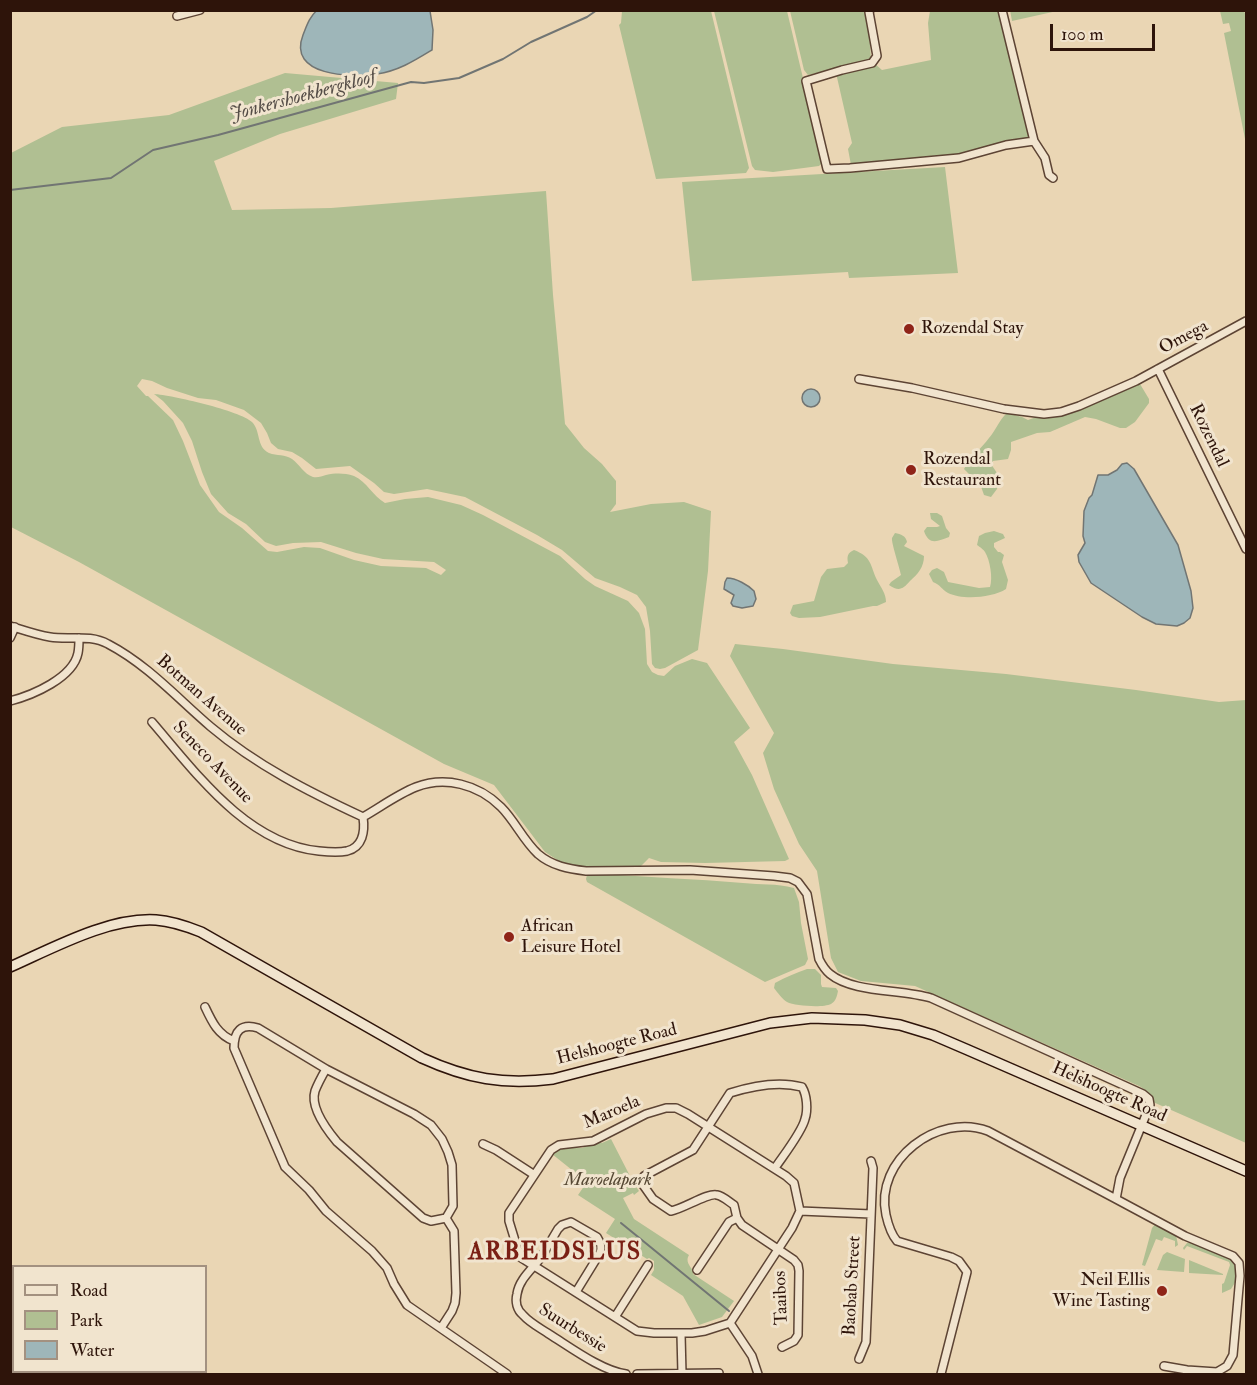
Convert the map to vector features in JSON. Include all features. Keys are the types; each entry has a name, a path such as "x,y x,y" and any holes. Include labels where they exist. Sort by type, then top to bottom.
{"main road":[{"name":"Helshoogte Road","path":"10,967 78,937 119,923 159,920 181,924 201,932 422,1058 455,1072 477,1078 517,1082 553,1079 770,1023 812,1018 843,1018 900,1025 933,1035 1246,1171"}],"street":[{"path":"177,16 200,10"},
{"path":"870,10 876,59 872,63 806,81 826,169 959,158 1006,145 1034,141"},
{"path":"1002,10 1034,141 1045,158 1049,174 1053,178"},
{"name":"Omega","path":"859,379 1004,408 1044,414 1060,412 1136,381 1246,321"},
{"name":"Rozendal","path":"1158,369 1243,532 1246,549"},
{"path":"10,638 13,627"},
{"name":"Botman Avenue","path":"13,627 49,637 101,640 142,664 211,727 248,755 279,775 363,818"},
{"path":"10,701 42,689 70,669 79,652 79,638"},
{"name":"Seneco Avenue","path":"152,722 223,800 245,819 281,841 306,849 332,852 350,850 360,842 363,834 363,818"},
{"path":"363,818 414,788 432,782 448,781 475,789 490,798 501,807 540,856 570,869 586,871 690,870 774,876 790,878 798,882 807,894 819,959 824,968 842,982 858,987 931,998 1143,1094 1149,1099 1150,1105 1120,1178 1116,1198"},
{"path":"206,1007 216,1029 234,1041"},
{"path":"326,1069 315,1091 315,1102 326,1129 337,1142 423,1218 431,1221 446,1218 453,1206 452,1165 442,1139 431,1125 326,1069 258,1028 244,1026 239,1030 234,1041 234,1048 285,1167 326,1210 372,1251 387,1268 393,1284 407,1305 507,1374"},
{"path":"775,1168 806,1118 805,1092 802,1087 772,1085 730,1092 693,1150 644,1176 641,1182 653,1199 671,1211 679,1210 713,1194 720,1195 734,1205 737,1218 742,1225 778,1249"},
{"name":"Maroela","path":"730,1323 705,1331 681,1334 637,1330 520,1257 509,1221 509,1213 551,1150 559,1145 593,1141 646,1114 666,1108 676,1108 688,1114 775,1168 794,1183 800,1211"},
{"path":"940,1374 967,1272 959,1261 951,1257 897,1241 887,1218 886,1194 890,1178 909,1148 922,1138 947,1128 967,1126 988,1131 1185,1236 1233,1256 1239,1263 1240,1276 1233,1355 1227,1366 1217,1372 1164,1366"},
{"path":"483,1144 533,1174"},
{"name":"Baobab Street","path":"859,1359 866,1342 873,1168 871,1161"},
{"path":"758,1374 752,1356 730,1323 792,1228 800,1211"},
{"name":"Baobab Street","path":"800,1211 871,1214"},
{"path":"441,1328 452,1311 456,1293 454,1231 446,1218"},
{"path":"697,1270 729,1222 737,1218"},
{"name":"Suurbessie","path":"576,1292 602,1248 597,1237 571,1222 562,1225 520,1284 517,1293 518,1308 522,1315 565,1344 608,1369 626,1374"},
{"name":"Taaibos","path":"778,1249 794,1260 800,1271 798,1335 794,1341 782,1347"},
{"path":"615,1317 648,1265"},
{"path":"681,1334 682,1374"},
{"path":"637,1374 719,1373"}],"green space":[{"path":"1010,10 1057,10 1057,11 1012,21"},
{"path":"622,11 711,11 749,168 746,173 656,179 619,25"},
{"path":"714,11 787,11 823,162 819,166 773,172 755,170 752,166"},
{"path":"790,11 868,11 871,60 808,75 804,70"},
{"path":"930,11 1000,11 1029,138 953,158 851,165 848,149 852,143 836,73 875,64 882,70 931,60 928,23"},
{"path":"1220,11 1246,13 1246,144 1224,33 1231,31 1229,23 1223,24"},
{"path":"285,73 398,83 396,99 280,134 214,161 232,210 331,208 546,191 565,424 584,448 616,481 616,504 610,512 651,504 684,502 711,511 708,571 698,650 665,668 655,668 652,664 646,607 637,595 595,578 562,550 465,497 427,489 394,494 384,492 350,466 316,469 292,452 278,449 271,443 261,423 244,410 216,400 198,398 142,379 137,386 173,420 200,485 219,512 242,528 268,551 277,552 304,547 320,548 354,560 381,566 426,568 441,575 446,570 434,562 383,559 321,542 276,546 265,542 246,524 228,513 211,494 183,423 154,394 205,404 245,418 255,426 260,443 265,450 272,454 289,457 313,477 337,474 354,476 385,503 428,497 461,505 560,556 585,579 628,601 639,613 645,629 647,664 652,672 664,676 675,666 692,659 707,663 750,728 734,742 752,775 789,859 785,861 705,863 661,862 649,858 640,867 595,868 565,865 545,852 494,785 444,764 79,562 11,527 11,153 62,127 169,115"},
{"path":"945,167 958,273 849,278 848,272 692,281 682,182"},
{"path":"1140,384 1149,403 1135,422 1126,428 1085,417 1050,432 1037,433 1011,442 1008,459 993,461 991,464 999,476 997,489 991,497 984,495 978,478 970,475 964,469 1007,413 1028,420 1039,416 1052,417 1087,406"},
{"path":"930,513 942,516 950,533 949,537 934,541 928,539 924,531 927,527 940,526 931,519"},
{"path":"994,531 1003,534 1005,538 994,543 994,547 1004,555 1002,562 1008,580 1006,589 985,596 961,597 948,593 933,582 929,574 937,568 944,572 948,582 979,588 990,587 991,574 988,560 984,551 977,545 979,536"},
{"path":"895,533 906,538 907,542 904,546 924,556 918,573 901,589 889,585 901,575 892,540"},
{"path":"854,550 870,562 886,602 877,606 820,617 792,616 790,613 793,605 814,601 821,577 827,569 844,567 848,563 849,554"},
{"path":"735,644 893,664 1006,674 1219,702 1246,700 1246,1143 1153,1102 1148,1092 1139,1086 915,986 861,981 838,972 831,958 817,871 799,844 774,789 763,753 774,733 730,656"},
{"path":"600,874 794,888 799,902 808,959 805,965 765,982 587,882 587,875"},
{"path":"807,969 815,969 821,975 822,987 836,988 838,993 833,1003 816,1006 787,1002 774,988 775,983"},
{"name":"Maroelapark","path":"611,1139 639,1191 623,1198 634,1219 689,1255 688,1261 693,1274 734,1301 722,1317 699,1325 683,1296 651,1275 654,1270 654,1261 606,1233 615,1219 578,1195 587,1182 552,1154 561,1148 582,1148"},
{"path":"1156,1223 1176,1235 1178,1245 1175,1247 1175,1241 1164,1237 1162,1241 1156,1239 1145,1266 1142,1265 1152,1228"},
{"path":"1187,1243 1231,1258 1237,1264 1236,1281 1231,1289 1222,1293 1222,1284 1230,1265 1229,1262 1187,1246 1184,1250"},
{"path":"1167,1252 1185,1259 1184,1272 1157,1270 1163,1255"},
{"path":"1189,1260 1223,1274 1223,1275 1189,1273"},
{"path":"11,1312 12,1373 44,1374 11,1374"}],"water":[{"path":"317,10 430,11 433,30 432,50 406,65 385,73 352,75 324,71 304,59 301,49 307,25"},
{"path":"807,389 815,389 820,394 818,405 807,407 802,402 802,394"},
{"path":"1127,463 1134,469 1178,545 1191,591 1193,608 1190,618 1177,626 1156,624 1142,617 1091,583 1079,562 1078,555 1085,543 1084,511 1098,475 1108,475 1122,464"},
{"path":"727,578 742,582 754,591 756,599 753,606 742,608 733,606 731,603 734,595 724,589"}],"waterway":[{"name":"Jonkershoekbergkloof","path":"10,190 111,178 153,150 218,135 411,82 424,83 459,78 503,59 531,42 587,17 597,10"},
{"path":"621,1223 729,1311"}],"place":[{"name":"Rozendal Stay","path":"909,329"},
{"name":"Rozendal Restaurant","path":"911,470"},
{"name":"African Leisure Hotel","path":"509,937"},
{"name":"Neil Ellis Wine Tasting","path":"1162,1291"}],"district":[{"name":"ARBEIDSLUS","path":"555,1254"}]}
